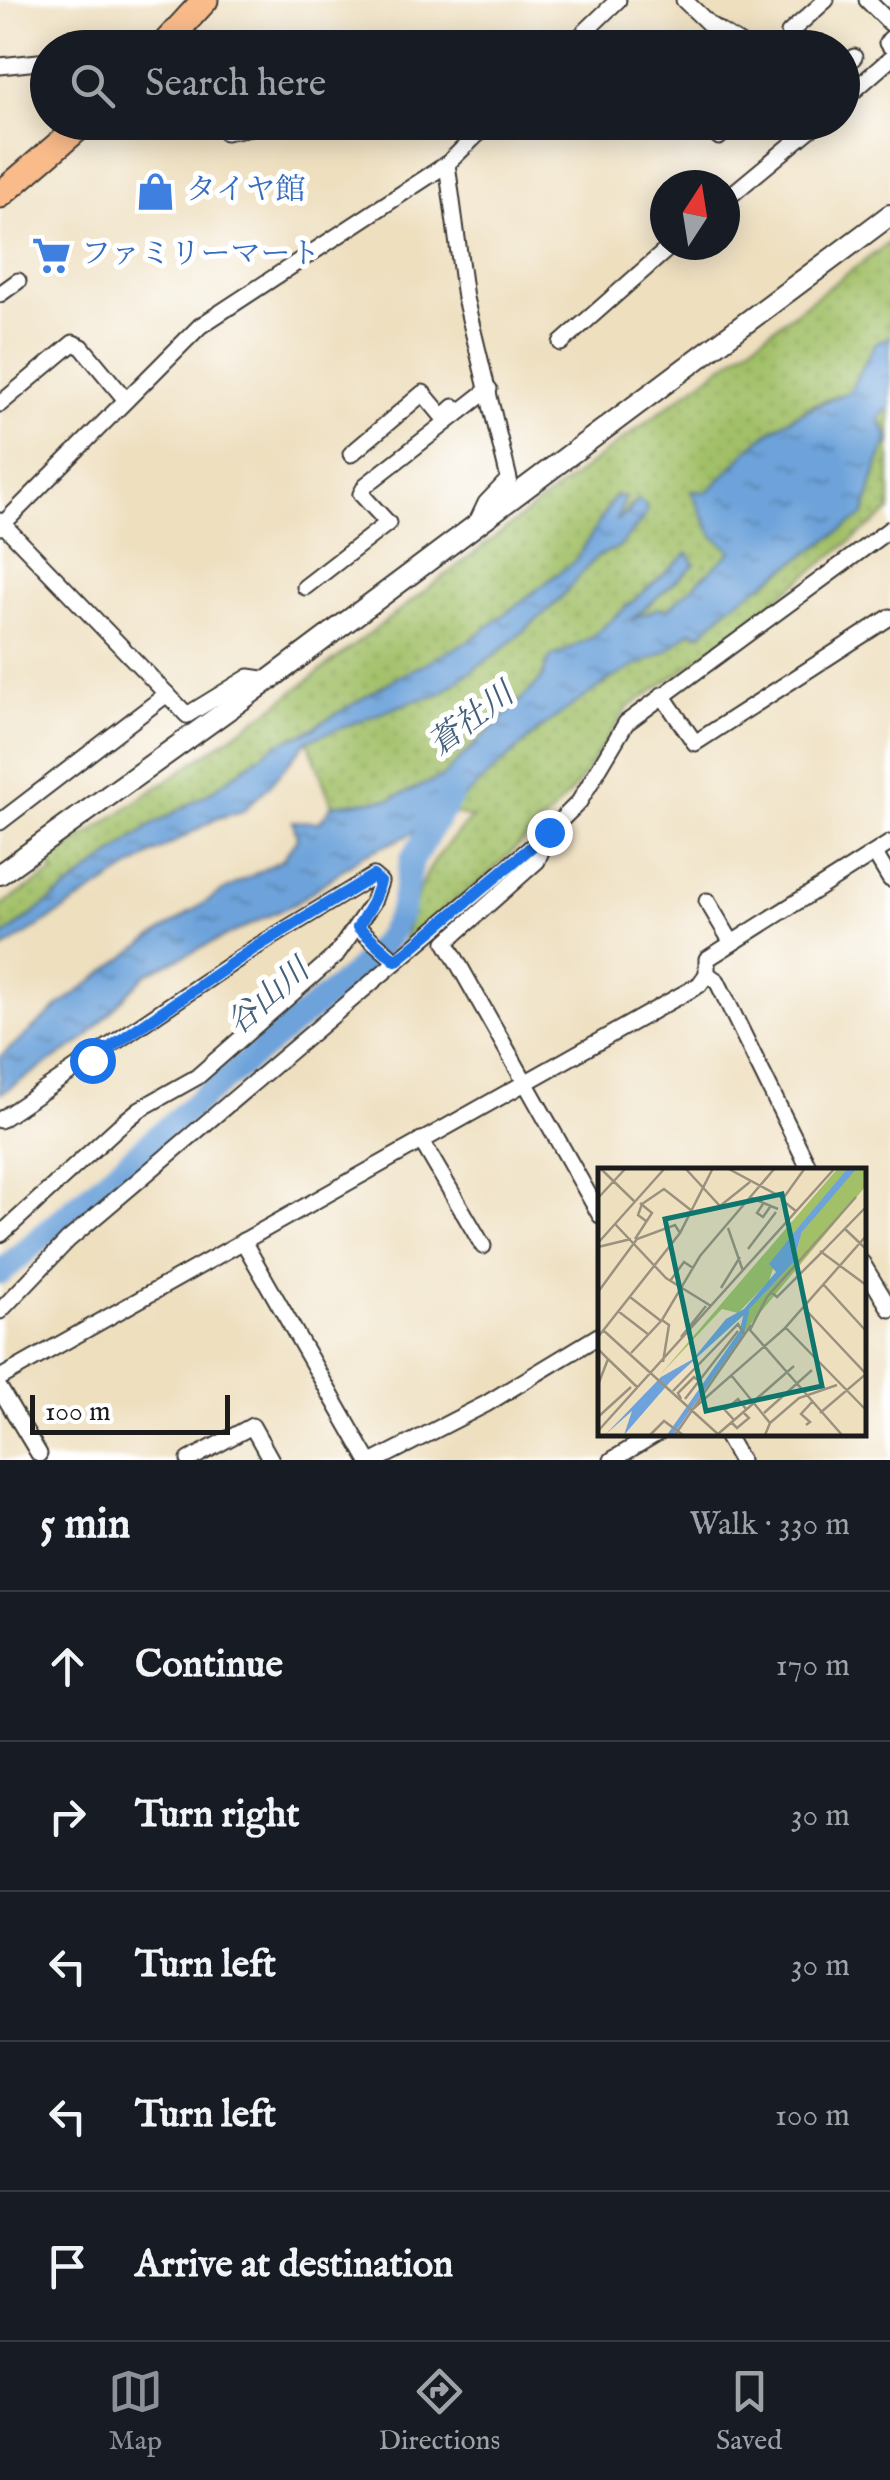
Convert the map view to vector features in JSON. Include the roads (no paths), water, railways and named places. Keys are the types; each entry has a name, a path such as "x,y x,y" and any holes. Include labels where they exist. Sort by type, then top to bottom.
{"highway":[{"path":"178,30 205,0"},
{"path":"0,195 64,140"}],"street":[{"path":"587,30 618,0"},
{"path":"684,0 717,30"},
{"path":"792,30 826,0"},
{"path":"867,0 890,23"},
{"path":"890,39 890,46"},
{"path":"860,86 890,58"},
{"path":"0,66 30,63"},
{"path":"269,680 249,677 187,715 1,524 200,326 447,164 472,140"},
{"path":"740,188 797,140"},
{"path":"447,164 466,298 509,479 486,503 476,525"},
{"path":"0,874 269,680 890,215"},
{"path":"561,343 655,260"},
{"path":"0,294 18,281"},
{"path":"0,404 73,343 82,347 126,400"},
{"path":"351,454 423,393 444,418 487,383"},
{"path":"305,587 388,524 362,494 366,485 487,383"},
{"path":"0,1310 68,1240 549,832 579,802 626,723 890,529"},
{"path":"662,695 695,743 890,617"},
{"path":"0,822 166,694"},
{"path":"549,832 536,861 446,942 598,1211"},
{"path":"0,1378 699,985 708,974 708,959 890,843"},
{"path":"875,854 890,880"},
{"path":"0,1120 253,949 373,876 380,882 358,927 336,954 197,1077 140,1109 0,1234"},
{"path":"707,902 732,943"},
{"path":"358,927 395,960"},
{"path":"708,974 717,981 809,1168"},
{"path":"421,1140 482,1246"},
{"path":"243,1241 368,1460"},
{"path":"865,1269 890,1309"},
{"path":"377,1460 486,1404 598,1336"},
{"path":"0,1389 39,1454"},
{"path":"195,1459 252,1426 271,1460"},
{"path":"612,1460 654,1435"},
{"path":"726,1435 740,1460"}],"water":[{"path":"890,336 890,407 879,419 889,439 864,515 726,609 701,634 691,631 667,651 612,678 542,727 448,812 363,855 296,903 146,974 84,1040 0,1094 0,1057 64,1002 147,941 219,893 283,859 297,838 293,821 320,822 332,805 391,799 442,777 540,681 550,658 592,637 688,553 695,564 631,620 658,608 667,610 732,551 713,536 691,491 707,492 768,433 849,392 875,344"},
{"path":"615,496 625,497 617,520 638,499 647,507 644,518 619,547 596,557 556,603 505,647 437,696 413,701 308,740 243,811 218,818 149,856 0,951 0,939 149,827 209,793 278,743 303,734 472,639 576,560"}],"waterway":[{"name":"谷山川","path":"0,1273 210,1091 353,975 387,939 401,912 412,860 453,792"}],"place":[{"name":"タイヤ館","path":"156,191"},
{"name":"ファミリーマート","path":"51,255"}],"water label":[{"name":"蒼社川","path":"472,720"}]}
